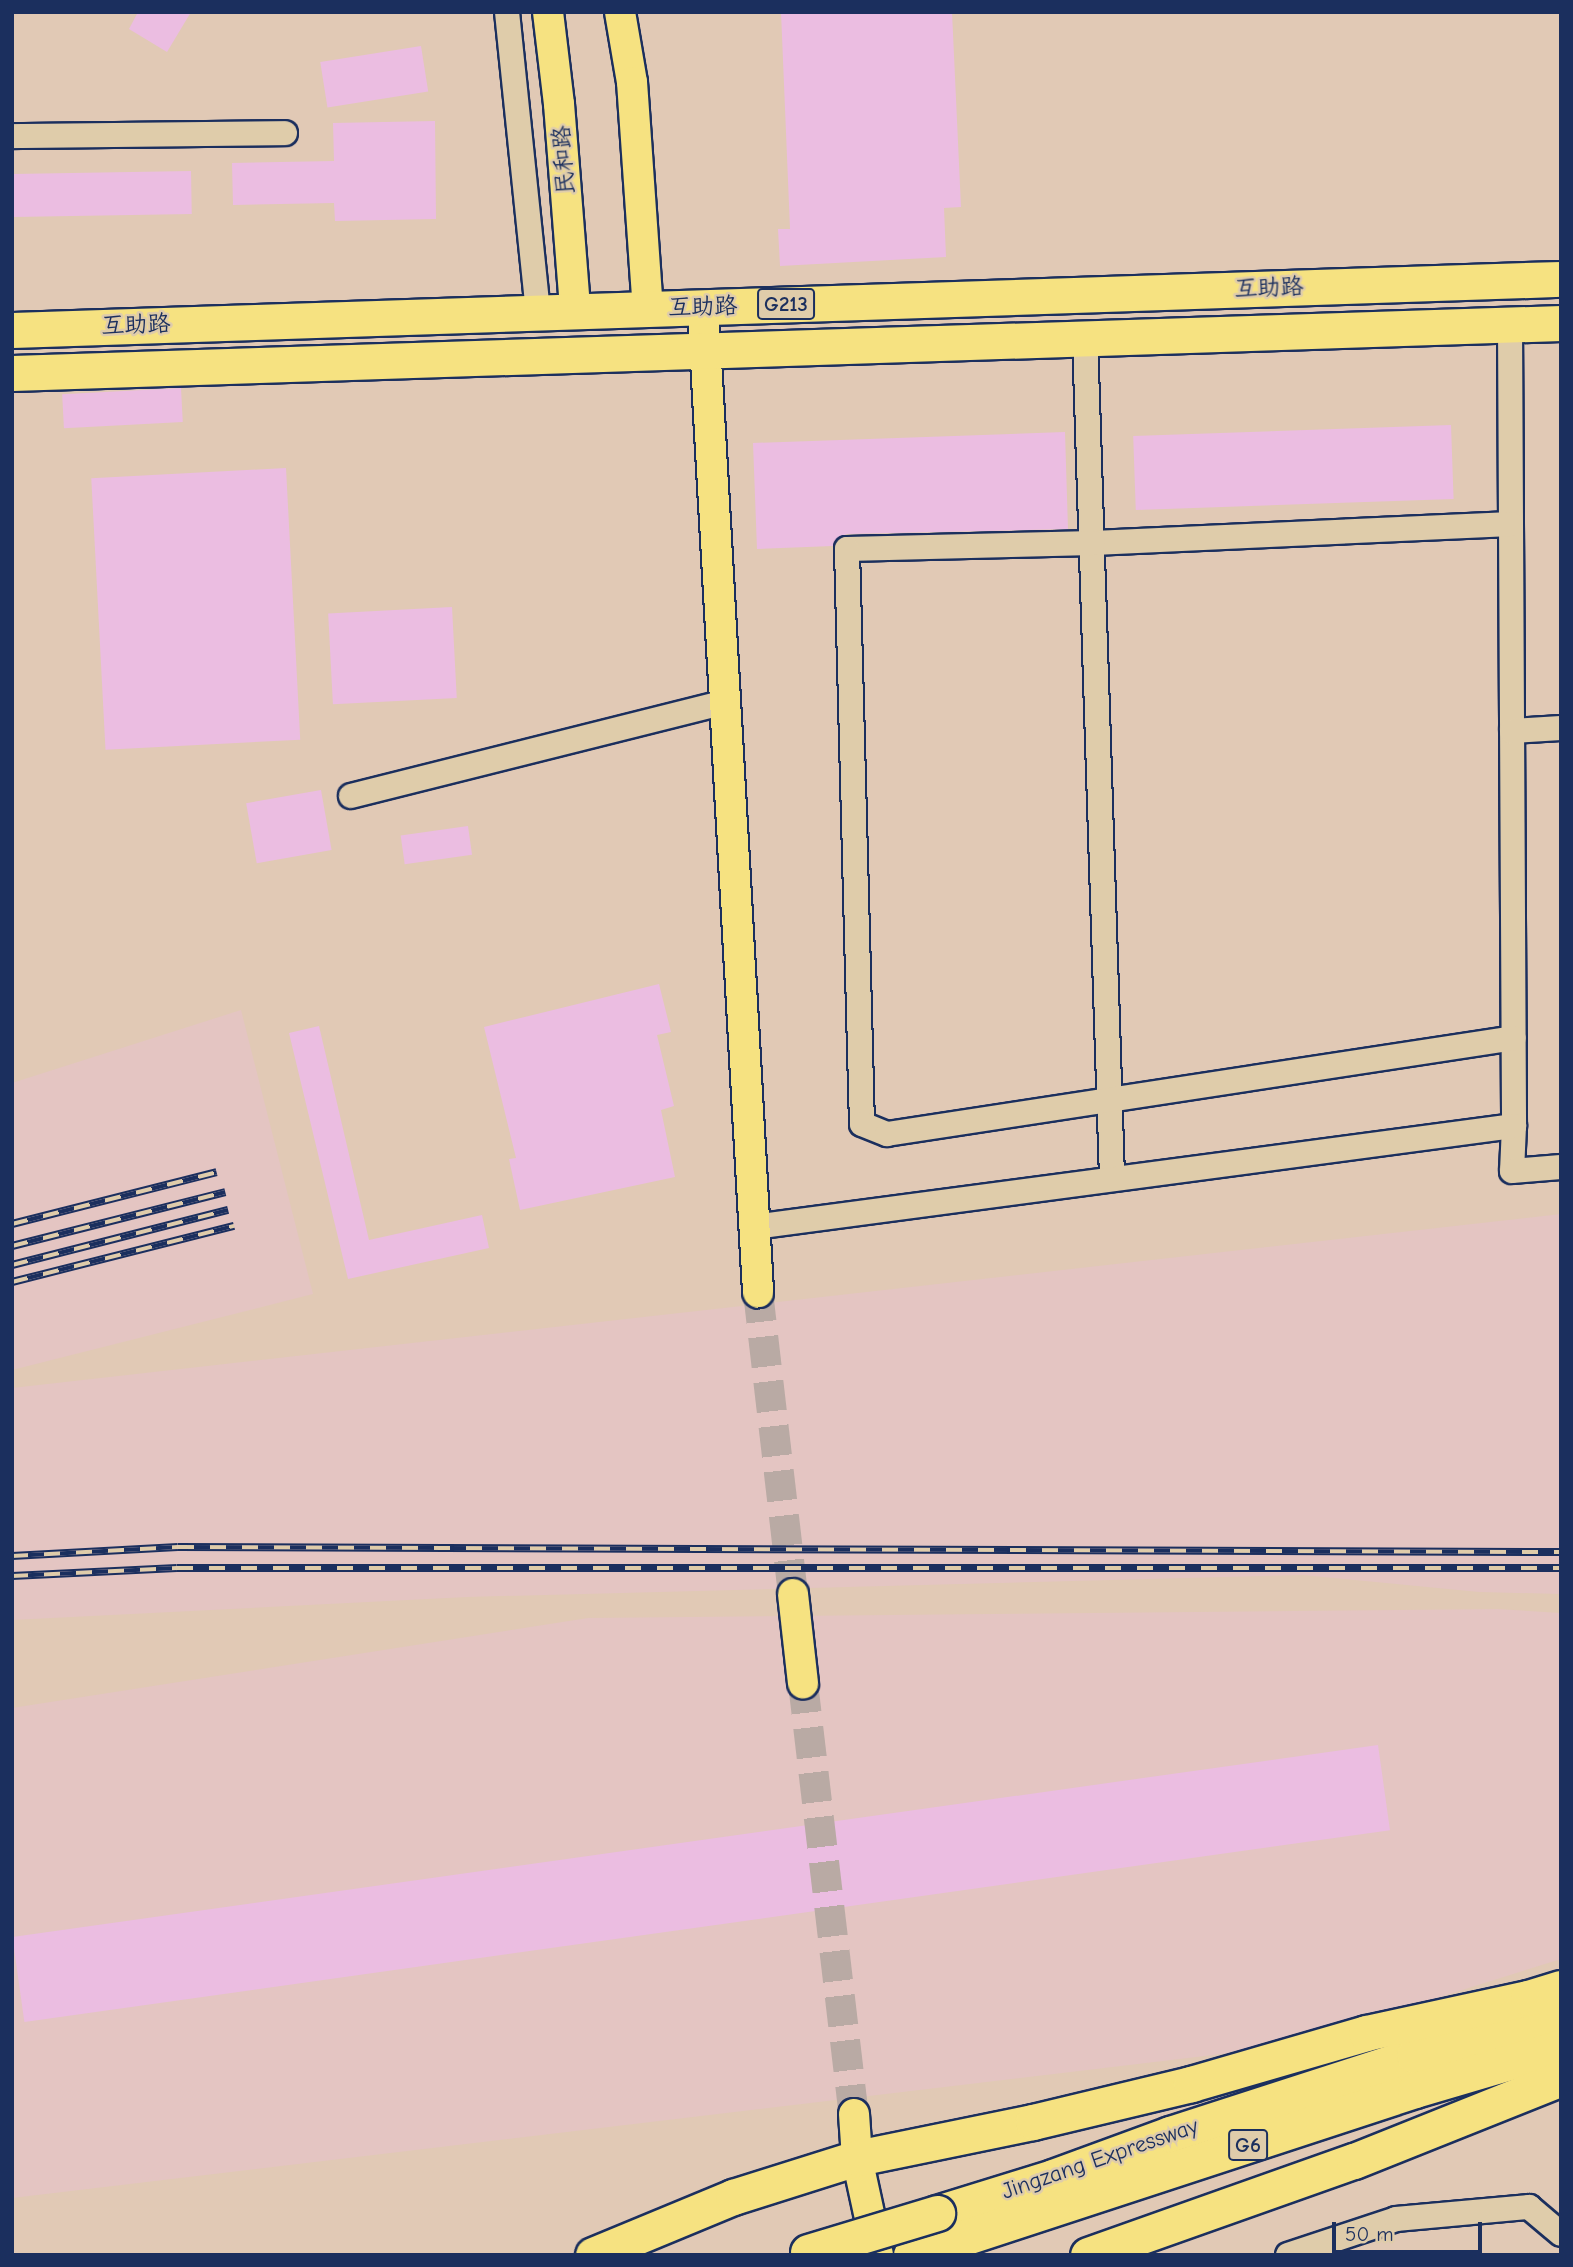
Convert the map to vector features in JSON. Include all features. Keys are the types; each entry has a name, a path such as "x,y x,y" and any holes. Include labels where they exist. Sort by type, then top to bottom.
{"highway":[{"name":"互助路","path":"12,330 538,310 1561,279"},
{"name":"互助路","path":"12,373 1561,323"},
{"path":"593,2255 733,2197 857,2158 1033,2122 1191,2084 1366,2033 1528,1998 1561,1988"},
{"name":"Jingzang Expressway","path":"804,2253 1053,2177 1170,2134 1414,2055 1561,2015"},
{"name":"Jingzang Expressway","path":"924,2251 1415,2090 1561,2047"},
{"path":"1088,2255 1354,2161 1561,2078"}],"main road":[{"name":"民和路","path":"548,12 559,104 575,309"},
{"path":"620,12 632,82 648,308"},
{"path":"702,307 758,1292"},
{"path":"793,1594 803,1683"},
{"path":"854,2114 857,2158 877,2255"}],"street":[{"path":"507,12 538,310"},
{"path":"12,136 285,133"},
{"path":"1510,324 1514,1038 1512,1171 1561,1167"},
{"path":"1085,337 1112,1179"},
{"path":"1511,524 1093,543 847,549 863,1124 887,1133 1514,1038"},
{"path":"351,796 725,702"},
{"path":"1512,731 1561,728"},
{"path":"754,1227 1514,1126"},
{"path":"1288,2255 1396,2219 1529,2207 1561,2234"}],"shaded area":[{"path":"241,1010 313,1294 12,1370 12,1083"},
{"path":"1561,1214 1561,1594 1479,1592 1303,1575 467,1597 12,1620 12,1388"},
{"path":"1498,1609 1561,1613 1561,1959 1280,2047 12,2198 12,1708 588,1618"}],"building":[{"path":"138,12 191,12 167,52 129,29"},
{"path":"781,12 952,12 961,207 944,208 946,257 780,266 778,229 790,229"},
{"path":"421,46 428,91 327,107 320,62"},
{"path":"435,121 436,219 335,221 334,203 233,205 232,163 334,161 333,123"},
{"path":"191,171 192,214 13,217 12,174"},
{"path":"181,388 183,422 64,428 62,394"},
{"path":"1451,425 1454,499 1136,510 1133,436"},
{"path":"1065,432 1068,529 847,534 839,537 833,546 757,549 753,443"},
{"path":"286,468 300,740 106,750 91,478"},
{"path":"452,607 457,698 333,704 328,613"},
{"path":"321,790 332,850 257,863 246,803"},
{"path":"468,826 472,855 405,864 401,835"},
{"path":"659,984 671,1032 657,1035 674,1106 661,1110 675,1177 520,1210 509,1159 516,1158 484,1027"},
{"path":"319,1026 369,1240 482,1215 489,1248 348,1279 289,1033"},
{"path":"1378,1745 1390,1830 24,2022 12,1937"}],"tunnel":[{"path":"758,1292 793,1594"},
{"path":"803,1683 854,2114"}],"railway":[{"path":"12,1224 217,1172"},
{"path":"12,1246 225,1192"},
{"path":"12,1265 228,1210"},
{"path":"12,1282 234,1226"},
{"path":"12,1556 178,1547 1561,1552"},
{"path":"12,1576 177,1568 1561,1568"}]}
